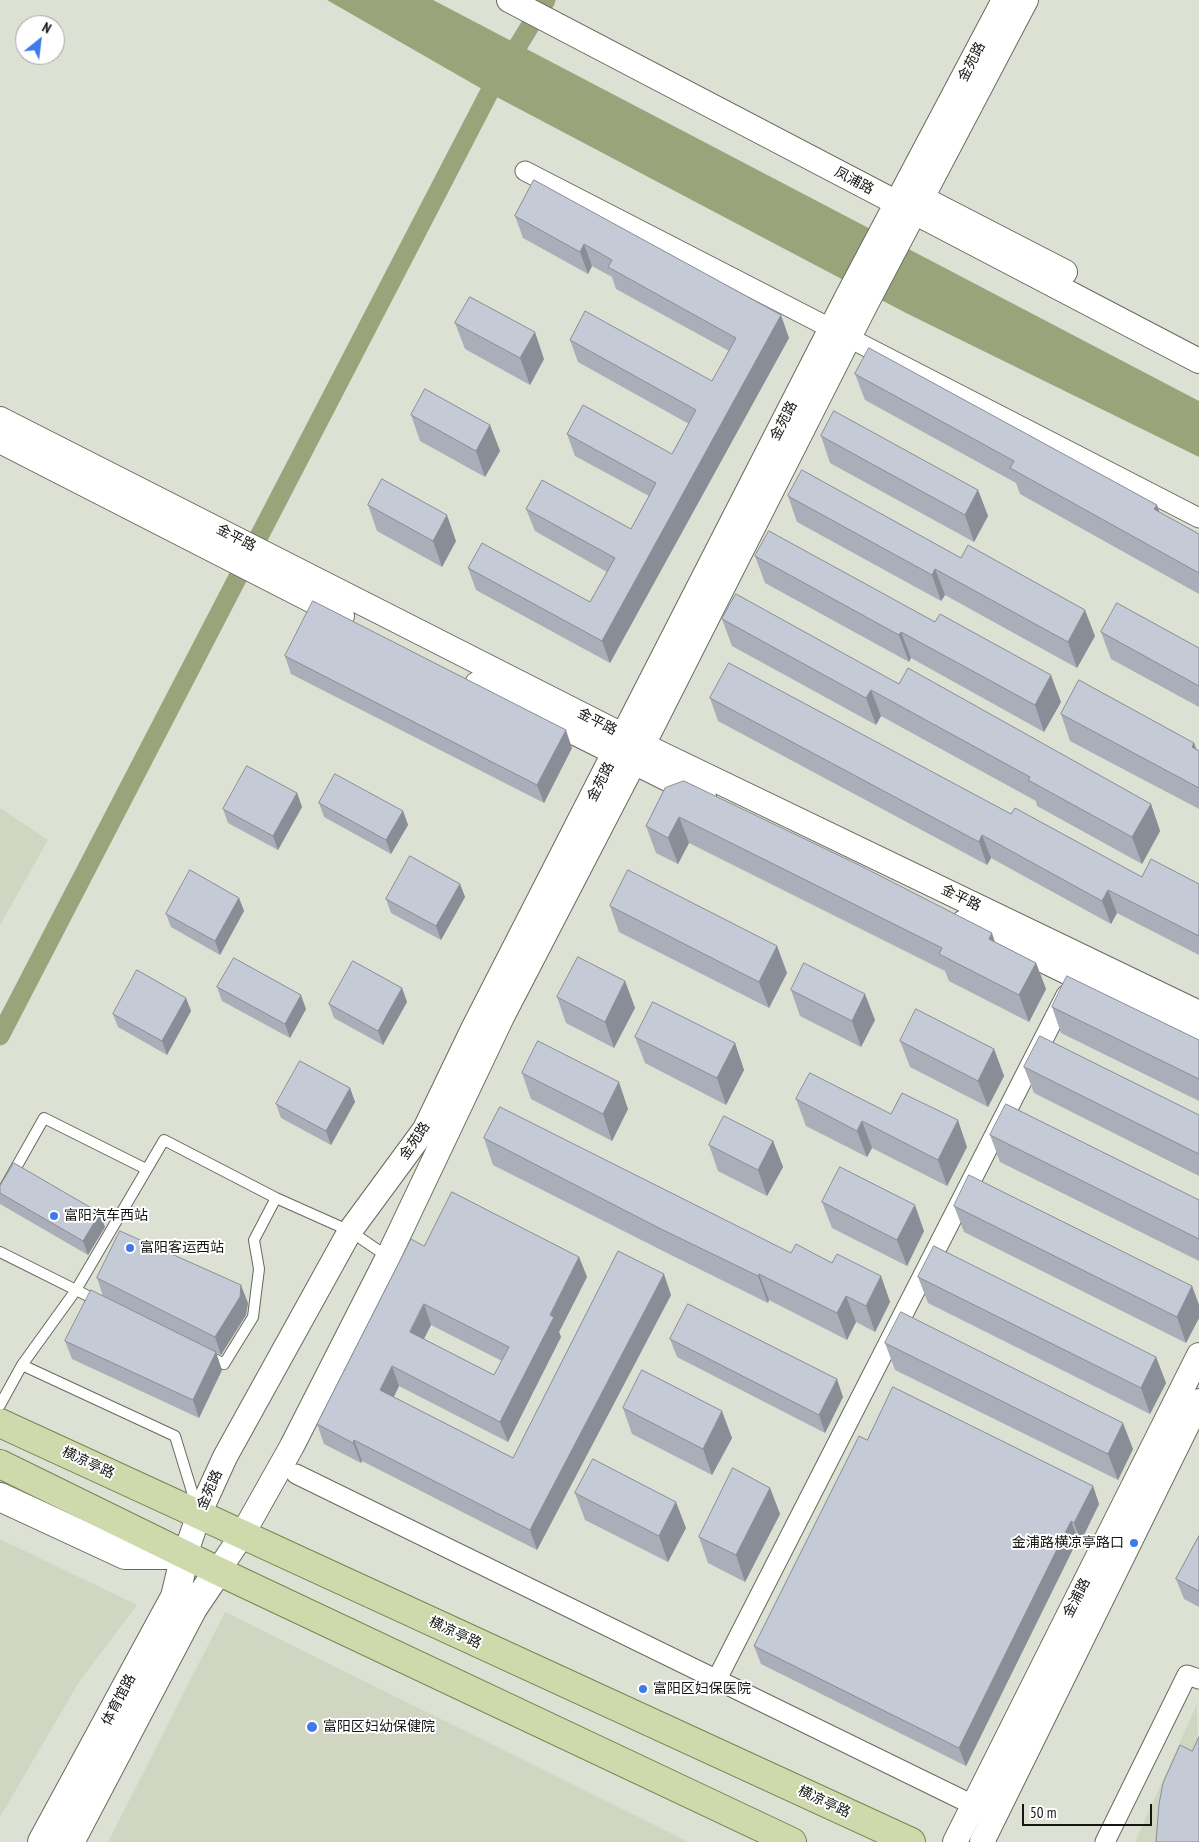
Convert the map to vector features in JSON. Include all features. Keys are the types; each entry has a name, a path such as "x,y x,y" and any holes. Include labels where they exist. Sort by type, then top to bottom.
{"main road":[{"name":"横凉亭路","path":"0,1422 199,1514 242,1536 912,1842"},
{"path":"0,1464 218,1571 792,1842"},
{"path":"0,1497 125,1555 185,1555"},
{"name":"体育馆路","path":"42,1842 175,1597 185,1555"},
{"name":"体育馆路","path":"70,1842 193,1608 218,1571"}],"street":[{"name":"凤浦路","path":"509,0 546,11 910,201 1199,343"},
{"name":"金苑路","path":"910,201 1004,0"},
{"name":"金苑路","path":"185,1555 199,1514 225,1458 350,1231 425,1129 473,1029 629,750 840,332 890,238 1026,0"},
{"path":"525,171 1199,518"},
{"name":"凤浦路","path":"910,201 1199,361"},
{"name":"金平路","path":"0,418 215,539 629,750"},
{"path":"0,440 215,539"},
{"name":"金平路","path":"282,573 323,606 629,750 1081,967 1199,1013"},
{"path":"218,1571 242,1536 292,1446 388,1257 629,750"},
{"path":"718,1679 1081,967"},
{"name":"金平路","path":"1081,967 1199,1036"},
{"name":"金浦路","path":"955,1842 1199,1355"},
{"name":"金浦路","path":"982,1842 1199,1401"},
{"path":"296,1474 973,1805"},
{"path":"1105,1842 1187,1674 1199,1679"}],"lane":[{"path":"0,1196 44,1118 146,1169"},
{"path":"0,1405 22,1365 76,1290 164,1140 276,1198 350,1231 388,1257"},
{"path":"199,1351 224,1364 253,1317 259,1269 254,1240 276,1198"},
{"path":"0,1252 112,1307"},
{"path":"22,1365 175,1436 199,1514"}],"shaded area":[{"path":"327,0 433,0 1199,401 1199,457 906,313 489,93"},
{"path":"0,808 48,840 0,925"},
{"path":"0,1539 137,1605 79,1682 0,1817"},
{"name":"富阳区妇幼保健院","path":"225,1612 689,1842 108,1842"},
{"path":"1197,1704 1199,1842 1135,1842"}],"building":[{"path":"534,180 781,315 602,641 468,568 482,543 590,602 615,558 526,509 542,480 631,529 656,483 567,434 583,405 672,454 696,410 570,340 585,311 712,381 736,338 608,267 612,260 584,244 580,252 515,216"},
{"path":"470,297 535,332 520,358 455,323"},
{"path":"869,348 1157,505 1154,509 1199,534 1199,573 1010,468 1014,461 855,374"},
{"path":"425,389 490,425 476,451 411,415"},
{"path":"834,411 978,490 965,515 821,436"},
{"path":"802,470 961,558 968,545 1085,610 1068,642 935,569 932,575 788,496"},
{"path":"382,479 447,515 433,541 368,505"},
{"path":"769,531 935,622 940,614 1051,675 1035,705 901,632 899,635 755,556"},
{"path":"736,594 899,684 908,668 1151,804 1132,837 1028,780 1030,777 871,690 866,698 722,619"},
{"path":"313,601 566,730 537,785 285,656"},
{"path":"1117,603 1199,648 1199,686 1101,632"},
{"path":"729,663 1011,814 1015,808 1142,877 1151,859 1199,884 1199,936 1108,890 1102,901 982,835 979,842 710,698"},
{"path":"1079,680 1194,743 1192,747 1199,751 1199,788 1061,714"},
{"path":"247,766 297,793 273,836 223,809"},
{"path":"335,774 403,811 386,840 319,803"},
{"path":"684,781 859,865 992,933 989,939 1036,963 1019,995 939,954 942,948 679,817 668,838 646,826 665,788"},
{"path":"410,856 460,884 436,926 386,899"},
{"path":"190,870 239,898 215,941 166,914"},
{"path":"628,870 777,946 759,982 610,906"},
{"path":"578,957 625,981 605,1022 557,997"},
{"path":"234,958 301,995 285,1024 217,987"},
{"path":"353,961 402,988 378,1031 329,1004"},
{"path":"804,963 865,994 852,1021 791,990"},
{"path":"137,970 186,998 162,1041 113,1014"},
{"path":"1067,976 1199,1040 1199,1079 1052,1007"},
{"path":"653,1002 735,1043 717,1078 635,1037"},
{"path":"916,1009 994,1049 978,1081 900,1041"},
{"path":"1040,1036 1199,1115 1199,1154 1024,1067"},
{"path":"538,1041 619,1082 603,1114 522,1073"},
{"path":"300,1061 350,1088 326,1131 276,1104"},
{"path":"810,1073 891,1114 902,1093 958,1120 938,1160 862,1121 857,1131 796,1099"},
{"path":"1006,1104 1199,1200 1199,1239 990,1135"},
{"path":"500,1107 791,1253 796,1244 832,1263 837,1254 881,1276 866,1306 846,1296 837,1313 759,1274 758,1276 661,1229 484,1138"},
{"path":"724,1116 773,1141 758,1170 709,1145"},
{"name":"富阳汽车西站","path":"14,1163 100,1213 83,1241 0,1193 0,1186"},
{"path":"840,1167 915,1205 897,1240 822,1202"},
{"path":"969,1175 1192,1286 1177,1317 954,1206"},
{"path":"452,1192 579,1257 550,1315 554,1317 500,1422 392,1366 380,1390 513,1458 618,1251 664,1274 530,1530 354,1440 353,1443 317,1424 411,1239 424,1246","holes":["424,1304 509,1347 494,1375 410,1332"]},
{"path":"120,1231 241,1285 240,1297 215,1337 97,1278"},
{"path":"934,1246 1156,1357 1141,1388 918,1277"},
{"path":"91,1290 216,1352 193,1400 65,1341"},
{"path":"688,1304 837,1379 819,1415 670,1339"},
{"path":"901,1312 1123,1423 1108,1454 885,1343"},
{"path":"642,1370 722,1411 703,1449 623,1408"},
{"path":"893,1387 1093,1486 1074,1523 1071,1521 959,1748 754,1646 859,1436 867,1440"},
{"path":"593,1459 676,1502 659,1536 575,1493"},
{"path":"733,1468 770,1488 736,1555 699,1537"},
{"path":"1199,1536 1199,1591 1176,1579"},
{"path":"1199,1737 1199,1842 1156,1842 1163,1783 1180,1745 1192,1751"}],"waterway":[{"path":"0,1036 489,93 546,0"}],"place":[{"name":"富阳汽车西站","path":"54,1216"},
{"name":"富阳客运西站","path":"130,1248"},
{"name":"金浦路横凉亭路口","path":"1134,1543"},
{"name":"富阳区妇保医院","path":"643,1689"},
{"name":"富阳区妇幼保健院","path":"312,1727"}]}
